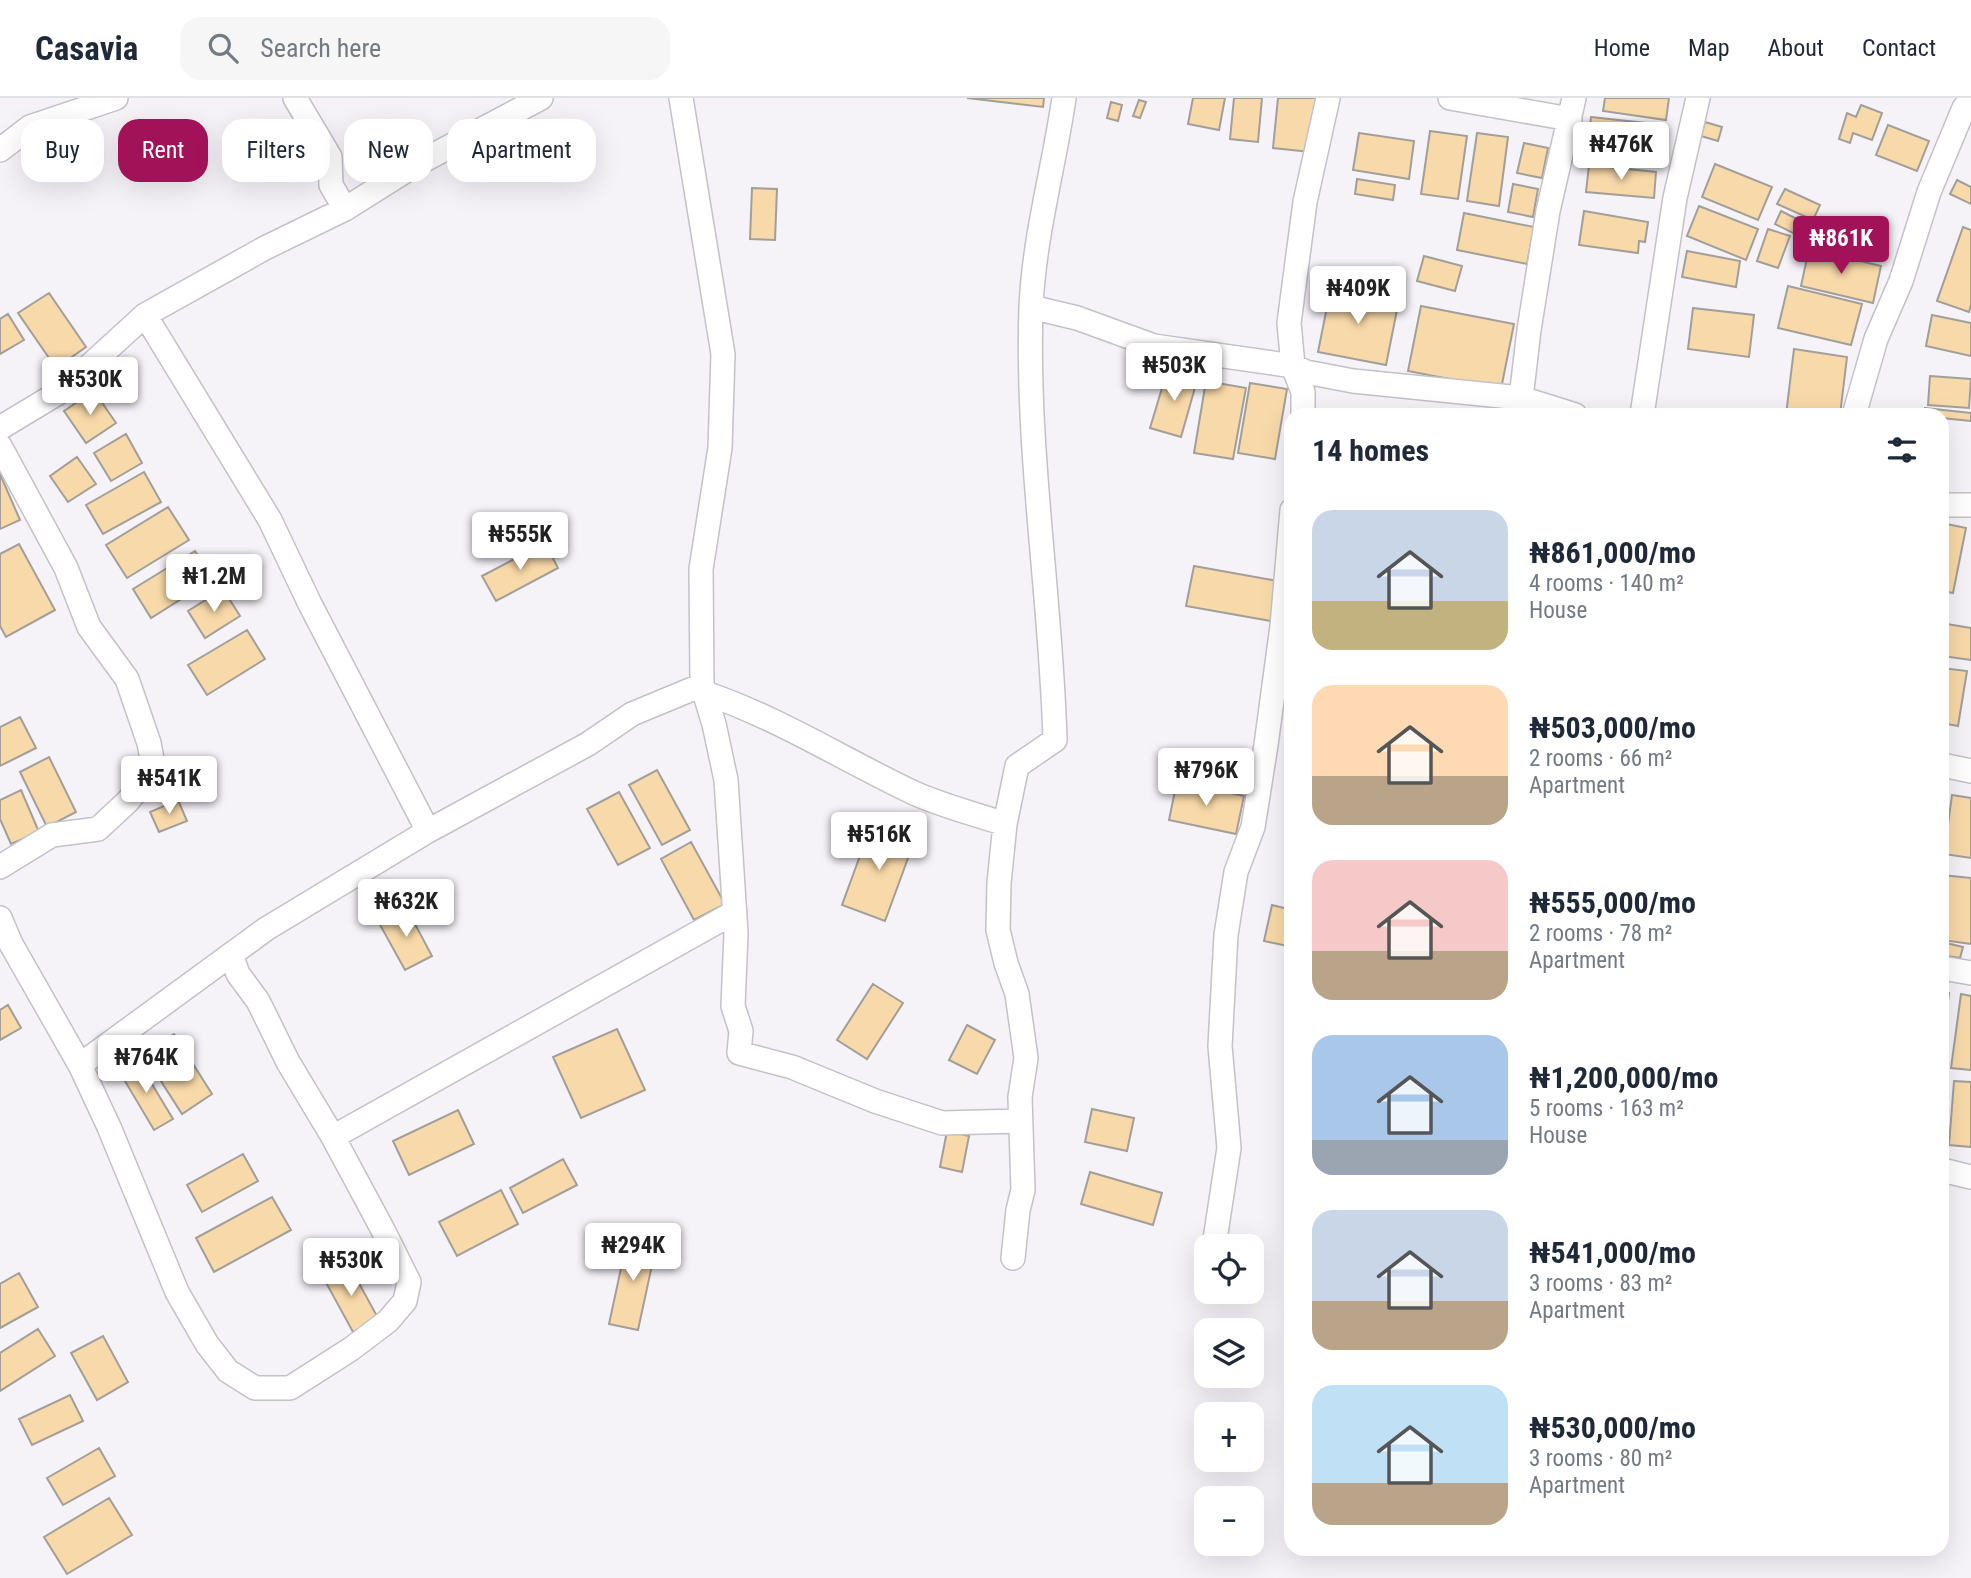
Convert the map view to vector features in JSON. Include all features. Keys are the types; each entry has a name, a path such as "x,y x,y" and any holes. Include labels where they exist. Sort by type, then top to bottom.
{"street":[{"path":"0,150 30,127 116,98"},
{"path":"295,98 330,158 331,186 345,209"},
{"path":"0,428 64,390 145,315 265,248 345,209 415,164 541,98"},
{"path":"681,98 723,354 720,448 701,569 702,685 726,780 735,912 736,978 733,1006 741,1031 739,1053 792,1068 942,1124 1020,1121"},
{"path":"1013,1258 1023,1190 1020,1097 1026,1058 1017,994 998,930 999,883 1005,824 1017,766 1055,740 1049,616 1032,431 1031,307 1042,221 1064,98"},
{"path":"1303,408 1303,392 1293,366 1289,323 1305,202 1328,98"},
{"path":"1031,307 1077,318 1154,346 1293,366 1306,372 1353,381 1519,406 1548,211 1572,108 1450,98"},
{"path":"1643,408 1675,198 1698,98"},
{"path":"1856,408 1876,339 1901,281 1929,192 1971,99"},
{"path":"145,315 270,520 310,604 428,831"},
{"path":"0,446 66,568 89,627 127,679 149,743 154,770 127,802 98,829 52,835 0,867"},
{"path":"1949,505 1971,505"},
{"path":"1215,1234 1228,1148 1220,1046 1226,935 1236,872 1253,827 1284,602"},
{"path":"702,685 705,694 791,729 916,794 1005,824"},
{"path":"80,1065 266,929 428,831 589,744 632,714 702,685"},
{"path":"1949,766 1971,771"},
{"path":"333,1137 735,912"},
{"path":"0,918 11,944 80,1065 109,1127 177,1292 207,1344 228,1371 255,1388 290,1388 351,1349 388,1321 405,1301 409,1282 333,1137 288,1062 258,1001 237,974 230,955"},
{"path":"1949,969 1971,972"},
{"path":"1949,1172 1971,1177"}],"building":[{"path":"967,98 1044,98 1043,107"},
{"path":"1193,98 1225,98 1219,130 1188,124"},
{"path":"1234,98 1262,98 1258,142 1230,139"},
{"path":"1278,98 1316,98 1310,152 1273,148"},
{"path":"1605,98 1669,98 1666,120 1603,111"},
{"path":"1139,100 1146,102 1140,118 1133,116"},
{"path":"1111,102 1122,105 1118,121 1107,118"},
{"path":"1861,105 1882,113 1872,140 1853,133 1850,143 1839,139 1847,113 1856,117"},
{"path":"1591,117 1664,125 1660,161 1587,153"},
{"path":"1705,122 1722,127 1718,141 1701,136"},
{"path":"1888,125 1929,141 1917,171 1876,155"},
{"path":"1430,131 1467,136 1458,199 1421,194"},
{"path":"1359,133 1414,141 1409,179 1353,170"},
{"path":"1477,133 1508,137 1499,206 1467,201"},
{"path":"1524,143 1548,148 1542,178 1517,173"},
{"path":"1715,164 1772,187 1758,220 1702,197"},
{"path":"1589,165 1656,172 1654,198 1586,192"},
{"path":"1357,179 1395,185 1393,200 1355,194"},
{"path":"1957,180 1971,187 1971,204 1950,194"},
{"path":"1513,184 1538,189 1533,217 1508,212"},
{"path":"752,188 777,189 775,240 750,239"},
{"path":"1785,189 1820,205 1813,220 1777,204"},
{"path":"1699,206 1758,229 1746,260 1687,236"},
{"path":"1584,211 1648,222 1645,242 1639,241 1638,253 1579,245"},
{"path":"1781,211 1809,225 1803,238 1775,224"},
{"path":"1464,213 1534,227 1527,264 1457,250"},
{"path":"1963,227 1971,230 1969,312 1937,301"},
{"path":"1768,229 1790,236 1778,268 1757,261"},
{"path":"1852,237 1863,245 1856,257 1844,249"},
{"path":"1809,249 1881,266 1873,303 1801,286"},
{"path":"1687,251 1740,261 1736,287 1682,277"},
{"path":"1424,256 1462,266 1455,291 1417,281"},
{"path":"1788,286 1862,304 1851,345 1778,328"},
{"path":"1331,287 1399,300 1386,365 1318,352"},
{"path":"49,293 86,347 56,368 18,313"},
{"path":"1421,306 1514,324 1501,389 1408,371"},
{"path":"1693,308 1754,315 1749,357 1688,349"},
{"path":"8,314 24,340 0,354 0,319"},
{"path":"1932,315 1971,323 1971,356 1926,346"},
{"path":"1794,349 1847,357 1841,408 1787,408"},
{"path":"1168,368 1198,377 1181,437 1150,428"},
{"path":"1930,376 1971,379 1969,408 1928,405"},
{"path":"1206,381 1246,388 1233,459 1194,453"},
{"path":"1250,383 1287,389 1275,459 1238,453"},
{"path":"94,391 116,423 86,443 64,411"},
{"path":"1949,411 1971,413 1971,421 1949,419"},
{"path":"126,434 142,463 111,481 94,453"},
{"path":"77,457 96,484 68,502 50,476"},
{"path":"144,472 161,502 103,534 86,505"},
{"path":"0,474 20,520 0,529"},
{"path":"168,507 189,540 127,578 106,545"},
{"path":"1949,524 1966,528 1953,593 1949,592"},
{"path":"545,543 558,568 496,601 482,576"},
{"path":"19,544 55,610 6,637 0,626 0,554"},
{"path":"195,551 213,579 151,618 133,589"},
{"path":"1194,566 1278,581 1271,621 1186,606"},
{"path":"223,589 240,616 205,638 188,611"},
{"path":"1949,624 1971,628 1971,660 1949,657"},
{"path":"247,630 265,659 207,695 188,665"},
{"path":"1949,669 1967,671 1958,726 1949,724"},
{"path":"20,717 36,748 0,766 0,727"},
{"path":"49,757 76,812 47,827 20,772"},
{"path":"657,770 690,830 662,845 629,785"},
{"path":"1177,781 1244,796 1236,834 1169,820"},
{"path":"21,790 39,832 11,844 0,819 0,800"},
{"path":"619,792 650,848 618,865 587,809"},
{"path":"1952,795 1971,798 1971,858 1949,855"},
{"path":"178,800 187,821 159,832 150,812"},
{"path":"872,823 915,839 885,921 842,905"},
{"path":"691,842 725,904 694,920 661,859"},
{"path":"1949,876 1971,878 1971,944 1949,941"},
{"path":"1272,905 1284,908 1284,945 1264,941"},
{"path":"407,909 432,956 405,970 379,923"},
{"path":"1949,944 1963,947 1960,958 1949,956"},
{"path":"873,984 903,1003 867,1059 837,1040"},
{"path":"1961,994 1971,996 1971,1070 1951,1068"},
{"path":"8,1005 21,1028 0,1040 0,1010"},
{"path":"967,1025 995,1040 977,1074 949,1060"},
{"path":"617,1029 645,1090 581,1118 553,1057"},
{"path":"174,1034 212,1094 182,1114 143,1053"},
{"path":"138,1061 173,1119 154,1130 119,1071"},
{"path":"1954,1081 1971,1082 1971,1147 1949,1145"},
{"path":"1092,1109 1134,1118 1127,1151 1085,1142"},
{"path":"458,1110 474,1144 409,1175 393,1141"},
{"path":"947,1131 969,1136 962,1172 940,1167"},
{"path":"243,1154 258,1181 202,1212 187,1185"},
{"path":"563,1159 577,1185 523,1213 510,1188"},
{"path":"1090,1172 1162,1193 1153,1225 1081,1204"},
{"path":"501,1190 518,1224 457,1256 439,1222"},
{"path":"272,1197 291,1230 214,1272 196,1238"},
{"path":"628,1236 657,1242 638,1330 609,1324"},
{"path":"349,1265 378,1318 353,1332 324,1279"},
{"path":"19,1273 38,1307 0,1328 0,1284"},
{"path":"38,1329 55,1356 0,1391 0,1353"},
{"path":"103,1336 128,1382 97,1400 71,1353"},
{"path":"70,1395 83,1421 32,1445 19,1419"},
{"path":"99,1448 115,1476 63,1505 47,1478"},
{"path":"109,1498 132,1535 67,1574 44,1537"}]}
